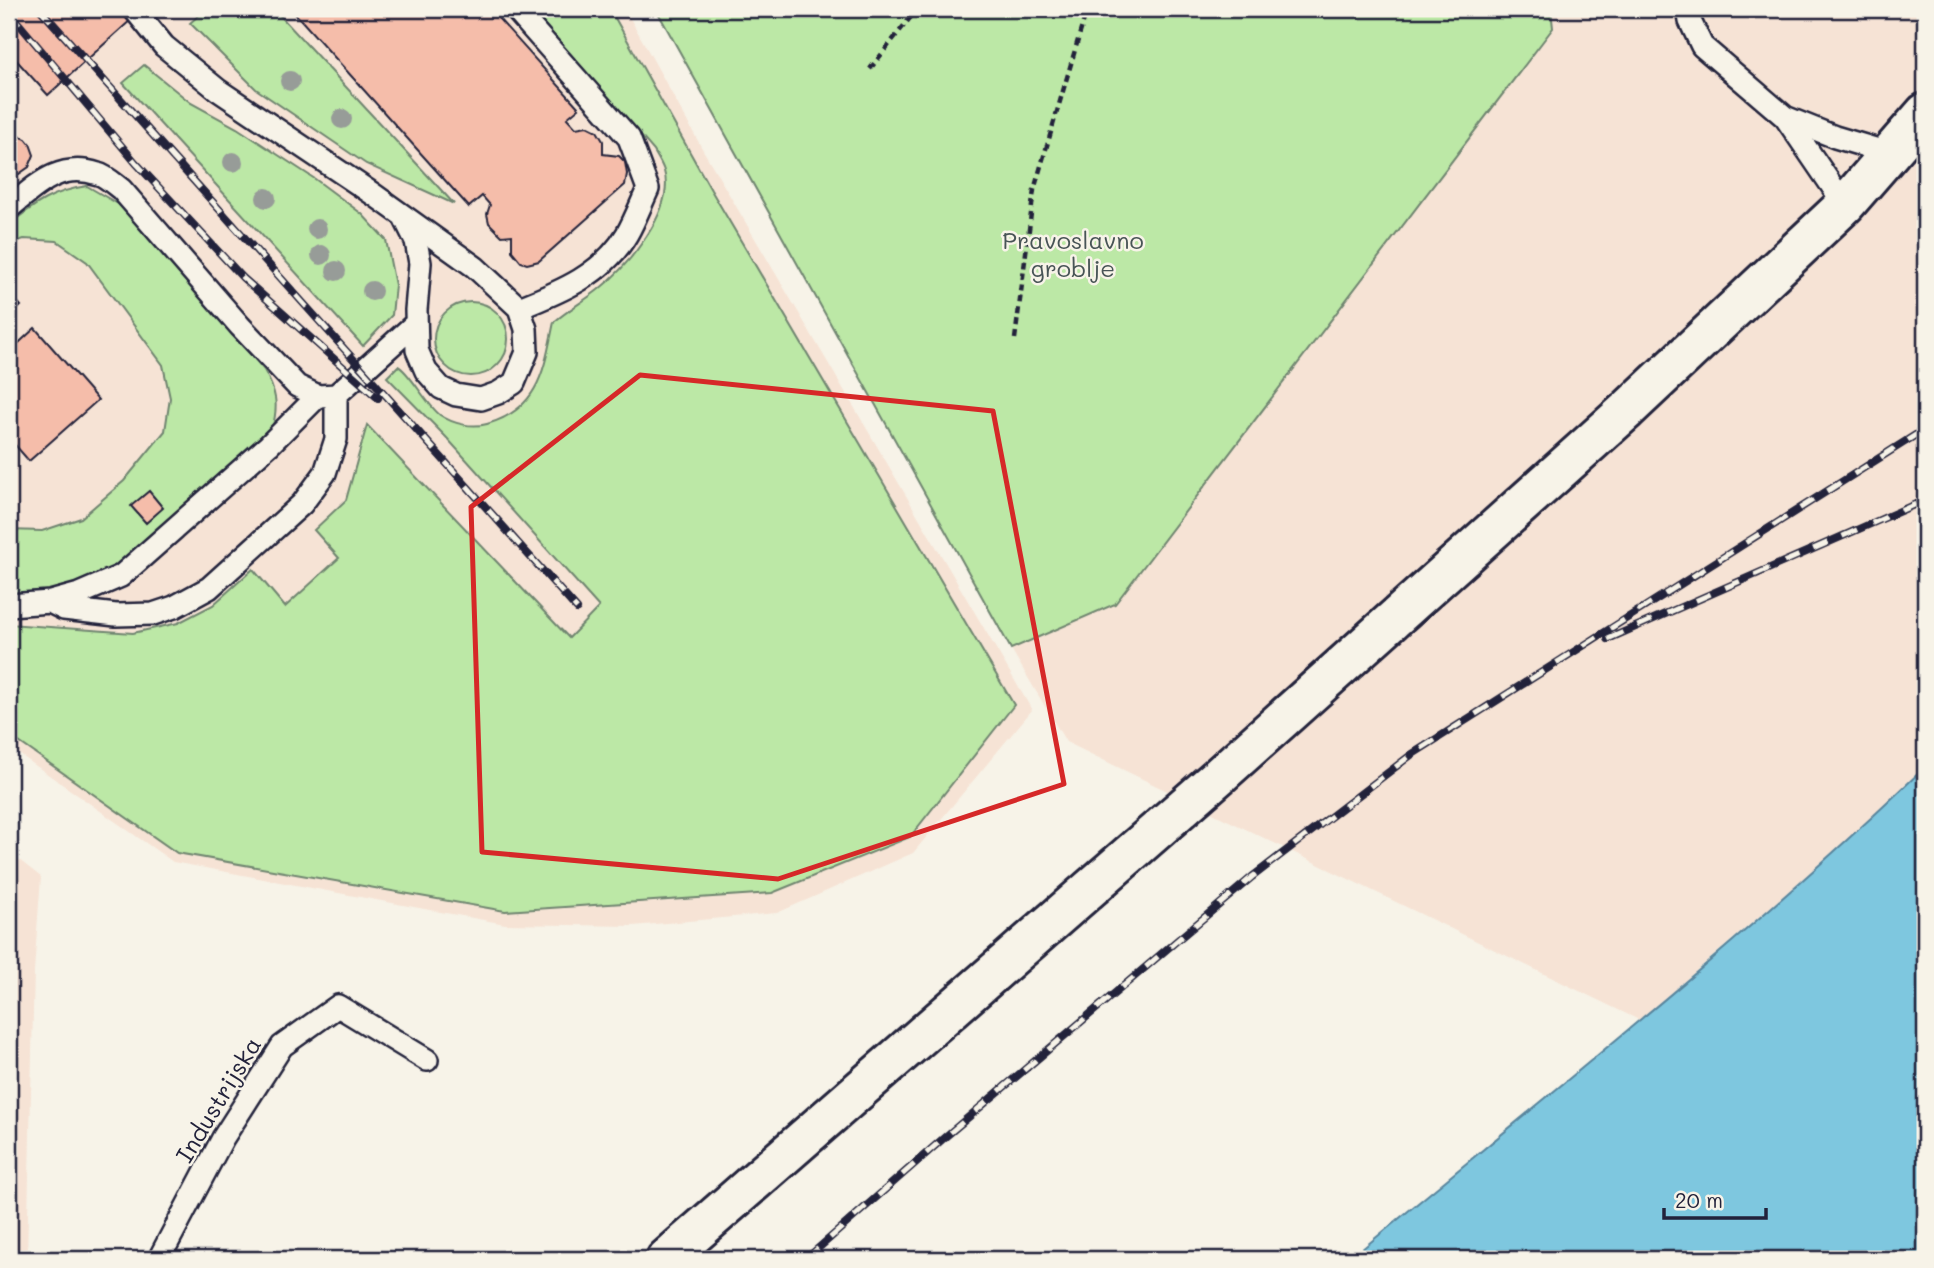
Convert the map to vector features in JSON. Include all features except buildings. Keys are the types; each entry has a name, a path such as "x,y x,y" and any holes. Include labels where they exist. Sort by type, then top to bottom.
{"street":[{"path":"666,1259 1219,776 1627,410 1845,205 1925,113"}],"lane":[{"path":"134,9 164,46 218,90 475,267 519,308 526,328 527,352 514,383 498,393 481,399 456,395 440,388 426,372 417,350 420,263 416,242 405,219"},
{"path":"515,9 629,138 648,189 626,236 597,270 555,294 519,308"},
{"path":"1688,9 1690,21 1702,46 1785,117 1845,205"},
{"path":"1785,117 1835,137 1892,154"},
{"path":"9,208 45,178 69,169 99,174 121,189 240,326 297,386 327,396"},
{"path":"9,605 50,601 79,594 121,576 327,396 416,323"},
{"path":"50,601 64,609 116,615 153,614 174,607 209,588 302,505 325,473 336,439 327,396"},
{"name":"Industrijska","path":"159,1259 223,1138 282,1046 338,1006 427,1060"}],"path":[{"path":"870,69 917,9"},
{"path":"1015,339 1034,190 1087,9"}],"highlighted area":[{"path":"640,375 993,411 1064,784 778,879 482,852 471,507"}],"shaded area":[{"path":"9,9 625,9 703,150 1032,710 913,853 777,913 633,926 505,924 173,862 9,747"},
{"path":"1552,9 1925,9 1925,767 1851,838 1639,1020 1066,742 1011,649 1115,604 1553,29"},
{"path":"9,852 41,877 34,971 27,1259 9,1259"}],"green space":[{"path":"206,9 274,9 454,204 366,164 256,89 190,23"},
{"path":"531,9 610,9 711,190 1014,705 910,837 772,893 505,911 177,853 9,735 9,624 133,633 178,623 213,605 253,569 285,607 339,558 314,530 346,500 367,425 569,638 599,607 446,437 387,377 398,366 440,415 457,423 481,425 505,417 529,398 537,385 554,322 610,280 635,253 656,220 663,203 666,186 664,171 654,151"},
{"name":"Pravoslavno groblje","path":"656,9 1551,9 1553,28 1115,604 1011,649"},
{"path":"144,65 191,103 237,128 315,179 362,214 386,240 395,285 392,315 363,346 123,83"},
{"path":"87,186 118,204 148,233 264,370 275,398 274,420 272,429 117,569 84,584 46,594 9,595 9,530 42,531 81,518 124,481 165,431 170,398 163,365 87,262 57,241 24,239 9,244 9,225 27,211 54,195"},
{"path":"471,302 485,305 497,313 505,325 508,339 505,353 497,365 485,373 471,376 457,373 445,365 437,353 434,339 437,325 445,313 457,305"}],"water":[{"path":"1925,767 1925,1259 1350,1259 1714,957 1856,832"}],"railway":[{"path":"40,9 577,609"},
{"path":"9,12 136,163 243,278 378,398"},
{"path":"806,1259 945,1137 1252,877 1411,755 1925,429"},
{"path":"1608,639 1925,500"}]}
